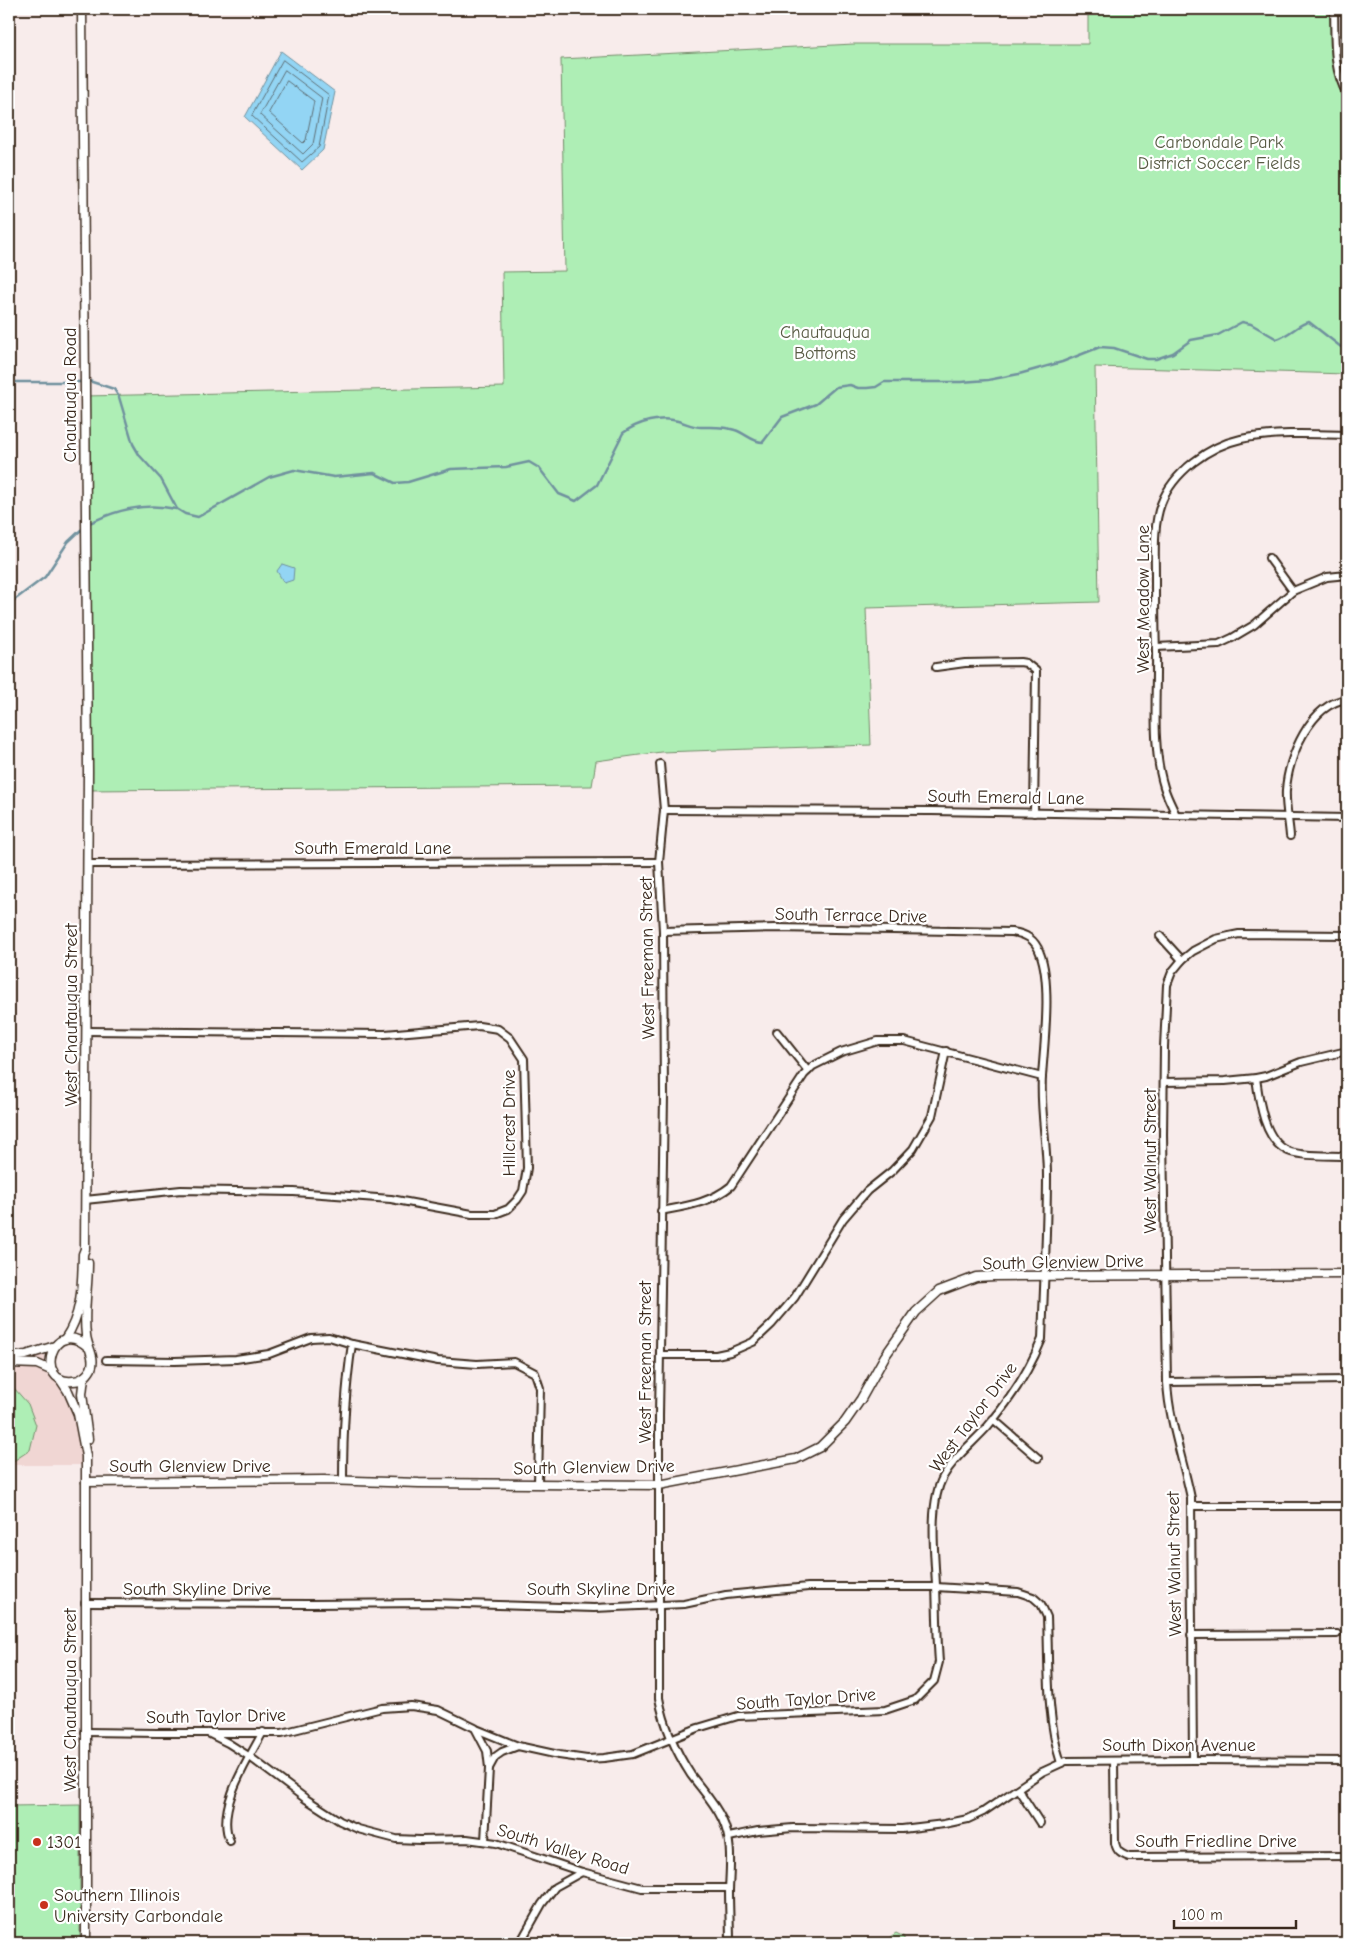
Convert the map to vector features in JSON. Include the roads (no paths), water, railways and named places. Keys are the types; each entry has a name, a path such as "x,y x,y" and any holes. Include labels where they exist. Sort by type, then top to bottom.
{"street":[{"name":"Chautauqua Road","path":"82,9 88,782"},
{"path":"1334,9 1336,64 1339,77 1347,94"},
{"name":"West Meadow Lane","path":"1176,815 1164,788 1159,766 1156,728 1154,554 1156,526 1161,503 1174,480 1197,460 1224,443 1262,436 1347,435"},
{"path":"1269,558 1293,591"},
{"path":"1156,646 1219,644 1254,625 1293,591 1327,577 1347,575"},
{"path":"936,668 965,662 1020,662 1026,663 1036,671 1034,813"},
{"path":"1290,836 1286,790 1293,756 1305,730 1322,710 1341,700 1347,699"},
{"name":"West Freeman Street","path":"660,764 664,810 660,862 663,931 664,1096 661,1211 659,1698 662,1714 672,1740 691,1774 712,1800 729,1837 731,1855 730,1943"},
{"name":"West Chautauqua Street","path":"9,1357 26,1355 55,1346 65,1339 79,1312 85,1248 88,782"},
{"name":"South Emerald Lane","path":"664,810 1347,818"},
{"name":"South Emerald Lane","path":"88,864 660,862"},
{"name":"South Terrace Drive","path":"663,931 775,928 1012,932 1029,937 1036,942"},
{"path":"1160,936 1182,960 1204,944 1216,939 1239,934 1347,934"},
{"name":"West Taylor Drive","path":"892,1708 915,1700 930,1687 936,1677 939,1662 933,1528 936,1498 942,1479 950,1465 993,1419 1021,1381 1042,1339 1047,1176 1042,1077 1046,1010 1044,970 1041,954 1036,942"},
{"name":"West Walnut Street","path":"1182,960 1172,972 1167,992 1164,1082 1167,1382 1168,1408 1182,1456 1191,1506 1192,1760"},
{"name":"Hillcrest Drive","path":"85,1200 181,1190 276,1191 391,1199 472,1214 495,1214 508,1209 517,1200 523,1191 527,1168 524,1059 510,1038 498,1029 479,1026 385,1034 86,1031"},
{"path":"777,1032 808,1071"},
{"path":"661,1211 708,1201 731,1186 808,1071 813,1066 841,1052 878,1041 904,1041 1042,1077"},
{"path":"660,1355 716,1355 730,1352 753,1342 772,1324 796,1297 843,1220 867,1191 892,1171 913,1149 932,1116 946,1051"},
{"path":"1164,1082 1224,1082 1256,1078 1301,1062 1347,1052"},
{"path":"1256,1078 1260,1106 1272,1136 1279,1144 1288,1151 1347,1156"},
{"name":"West Chautauqua Street","path":"85,1248 88,1253 85,1324 88,1347 92,1354 90,1370 84,1377 82,1394 88,1438 86,1456"},
{"name":"South Glenview Drive","path":"86,1482 344,1480 659,1485 796,1459 820,1447 845,1422 861,1399 885,1356 916,1312 939,1291 976,1278 1347,1274"},
{"path":"106,1360 175,1361 236,1358 269,1354 310,1338 330,1337 352,1344 438,1361 478,1364 514,1362 535,1373 540,1388 538,1484"},
{"path":"65,1339 78,1340 88,1347"},
{"path":"344,1480 343,1438 346,1386 352,1344"},
{"path":"53,1371 50,1359 55,1346"},
{"path":"9,1363 37,1364 53,1371"},
{"name":"West Chautauqua Street","path":"53,1371 72,1398 78,1414 86,1456 86,1943"},
{"path":"60,1379 72,1382 84,1377"},
{"path":"1167,1382 1347,1380"},
{"path":"993,1419 1038,1458"},
{"path":"1191,1506 1347,1506"},
{"name":"South Skyline Drive","path":"85,1603 431,1603 594,1608 684,1604 726,1596 808,1587 936,1587 1018,1592 1031,1595 1041,1604 1047,1617 1053,1740 1061,1763"},
{"path":"1191,1635 1337,1634"},
{"name":"South Taylor Drive","path":"85,1732 282,1732 382,1708 411,1706 438,1710 518,1746 587,1759 633,1754 698,1728 738,1716 853,1712 892,1708"},
{"path":"475,1728 487,1751 489,1768 485,1840"},
{"name":"South Valley Road","path":"208,1732 250,1757 306,1799 340,1821 358,1829 396,1839 485,1840 582,1872 642,1888 730,1888"},
{"path":"230,1841 227,1834 227,1812 232,1794 264,1732"},
{"path":"489,1768 495,1758 502,1752 518,1746"},
{"name":"South Dixon Avenue","path":"729,1837 758,1831 793,1828 902,1829 968,1819 983,1812 1042,1772 1066,1761 1347,1761"},
{"name":"South Friedline Drive","path":"1114,1761 1115,1843 1116,1850 1121,1854 1129,1857 1194,1858 1347,1856"},
{"path":"1018,1789 1040,1823"},
{"path":"520,1943 542,1904 555,1887 582,1872"}],"water":[{"path":"281,51 335,92 323,150 302,170 245,117"},
{"path":"282,564 294,568 293,580 284,583 277,571"}],"waterway":[{"path":"9,382 89,381 114,389 119,397 133,444 140,456 161,479 177,509 185,514 198,517 269,477 294,470 334,477 374,473 395,483 408,482 451,469 506,467 529,462 539,468 559,494 576,501 597,485 623,433 649,421 664,419 698,427 726,428 739,431 755,441 763,442 782,417 816,404 836,387 850,385 858,388 867,388 876,387 884,382 988,380 1062,362 1100,347 1114,348 1147,359 1156,359 1173,353 1191,340 1218,335 1242,322 1251,324 1277,339 1302,324 1309,322 1341,347 1347,347"},
{"path":"88,524 130,509 153,506 176,509"},
{"path":"9,604 45,577 68,542 83,528"}],"place":[{"name":"1301","path":"37,1842"},
{"name":"Southern Illinois University Carbondale","path":"44,1905"}],"park label":[{"name":"Carbondale Park District Soccer Fields","path":"1219,152"},
{"name":"Chautauqua Bottoms","path":"825,342"}]}
